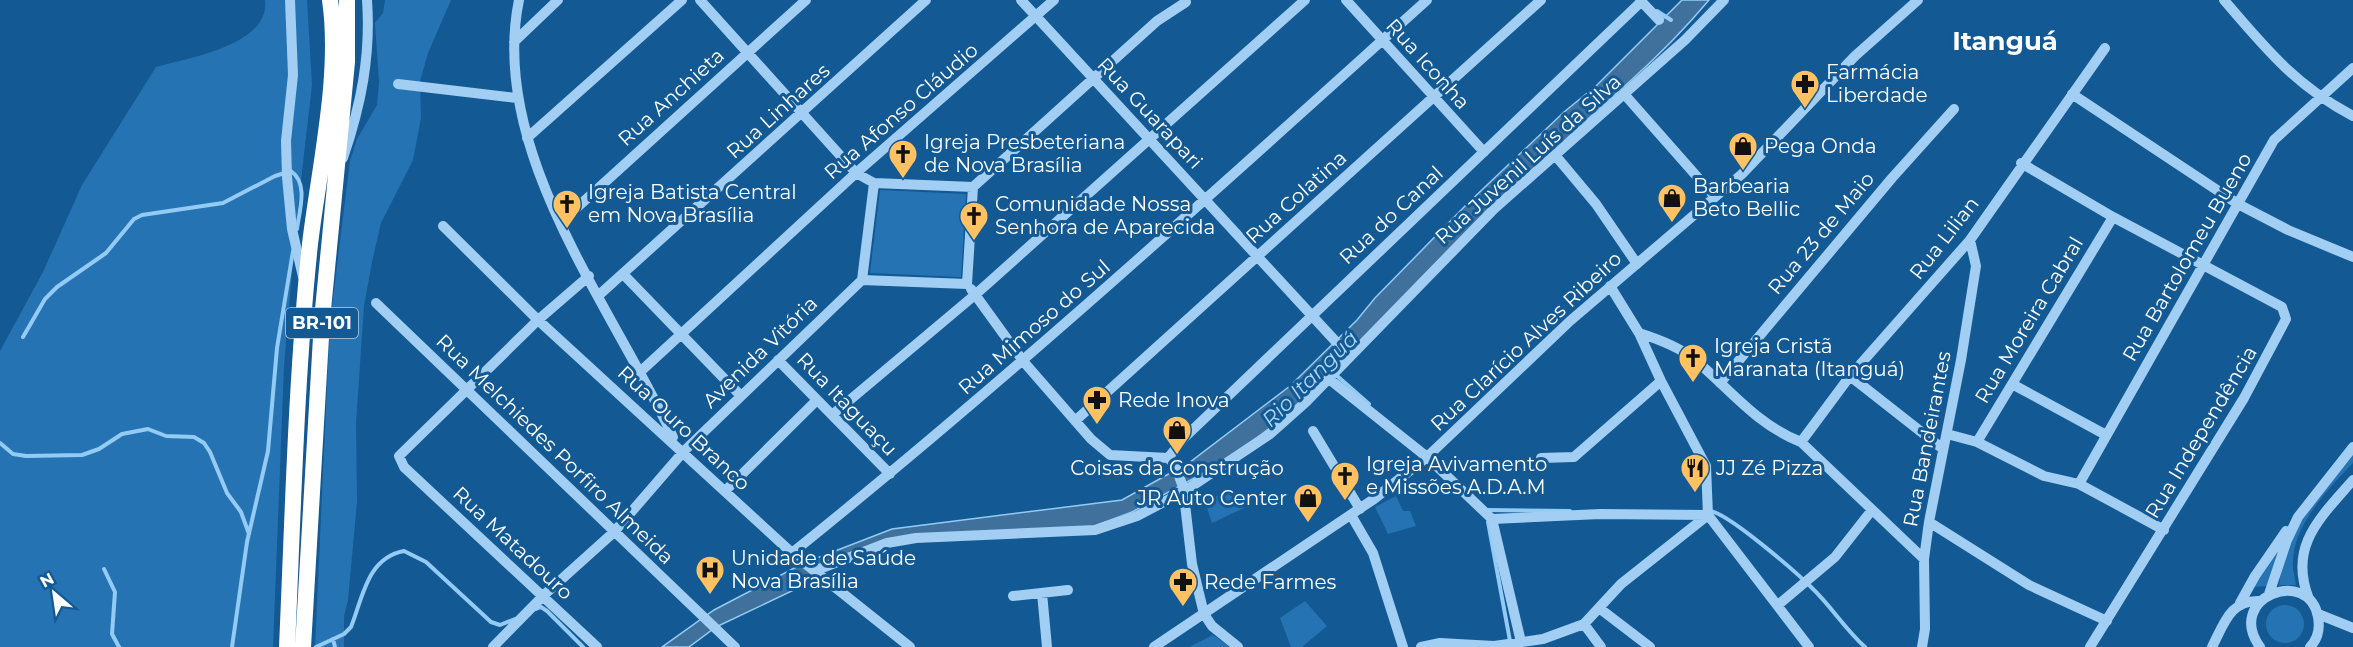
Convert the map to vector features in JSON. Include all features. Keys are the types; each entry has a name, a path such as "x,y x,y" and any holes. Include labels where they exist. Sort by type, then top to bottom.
{"highway":[{"name":"BR-101","path":"287,647 306,290 330,79 332,19 330,0"},
{"name":"BR-101","path":"303,647 315,422 347,62 347,0"}],"street":[{"path":"290,0 293,75 285,141 292,229 306,290"},
{"path":"335,184 363,91 368,53 367,0"},
{"path":"519,0 514,42 518,98 534,164 561,222 675,443"},
{"path":"514,42 558,0"},
{"path":"527,138 682,0"},
{"path":"700,0 856,173 874,183 974,187"},
{"name":"Rua Anchieta","path":"561,222 806,0"},
{"name":"Rua Linhares","path":"599,295 624,275 926,0"},
{"name":"Rua Guarapari","path":"1021,0 1348,355"},
{"name":"Rua Afonso Cláudio","path":"640,372 856,173 1054,0"},
{"path":"832,415 976,294 1305,0"},
{"name":"Rua Iconha","path":"1346,0 1484,152"},
{"name":"Rua Mimoso do Sul","path":"792,553 890,474 1023,361 1426,0"},
{"name":"Rua Colatina","path":"1075,421 1541,0"},
{"name":"Rua Juvenil Luís da Silva","path":"814,572 887,543 916,538 1095,530 1137,516 1183,489 1270,434 1329,379 1348,355 1494,209 1625,95 1724,0"},
{"name":"Rua Clarício Alves Ribeiro","path":"1154,647 1355,512 1427,457 1570,321 1742,174 1856,56 1918,0"},
{"path":"2224,0 2279,63 2320,98 2353,116"},
{"path":"967,284 974,187 1158,21 1187,1"},
{"path":"1641,1 1659,20"},
{"name":"Rua do Canal","path":"1168,458 1184,438 1310,315 1641,1"},
{"name":"Rua Lilian","path":"1801,442 1851,376 1970,240 2021,163 2105,48"},
{"name":"Rua Bartolomeu Bueno","path":"2079,484 2274,140 2353,68"},
{"path":"398,84 518,98"},
{"path":"2072,94 2238,204 2288,230 2353,257"},
{"path":"1625,95 1715,197"},
{"name":"Rua 23 de Maio","path":"1719,383 1892,178 1954,109"},
{"path":"1555,155 1596,204 1636,264"},
{"name":"Rua Independência","path":"2021,163 2113,217 2282,307 2286,319 2244,398 2090,647"},
{"path":"874,183 862,280 967,284 1023,361 1075,421 1110,455 1168,458 1180,474 1192,564 1204,614 1212,626 1238,647"},
{"name":"Rua Moreira Cabral","path":"1977,442 2113,217"},
{"name":"Rua Ouro Branco","path":"443,226 538,320 684,451 792,553 910,647"},
{"name":"Rua Bandeirantes","path":"1922,647 1925,629 1924,559 1929,522 1976,267 1970,240"},
{"path":"624,275 741,396"},
{"path":"466,388 538,320 589,276"},
{"name":"Avenida Vitória","path":"493,647 544,595 614,532 684,451 862,280"},
{"path":"1610,286 1639,333 1661,381 1706,466 1708,515 1809,647"},
{"name":"Rua Melchiedes Porfiro Almeida","path":"376,303 735,647"},
{"path":"1639,333 1659,339 1693,359 1762,421 1786,436 1801,442 1924,559"},
{"name":"Rua Itaguaçu","path":"778,360 890,474"},
{"path":"1851,376 1943,449"},
{"path":"1329,379 1427,457 1492,519 1521,642"},
{"path":"1541,458 1574,457 1661,381"},
{"path":"2012,384 2106,435"},
{"name":"Rua Matadouro","path":"466,388 401,451 400,460 404,467 544,595 597,647"},
{"path":"725,491 817,400"},
{"path":"1313,431 1355,512 1373,553 1403,647"},
{"path":"1947,434 1977,442 2044,476 2079,484 2164,530"},
{"path":"2212,647 2228,617 2240,603 2255,576 2353,447"},
{"path":"2310,647 2318,634 2318,614 2309,599 2300,571 2304,546 2320,519 2353,480"},
{"path":"1778,605 1834,557 1872,510"},
{"path":"1492,519 1600,514 1708,515"},
{"path":"1421,647 1440,643 1494,646 1543,639 1584,624 1642,567 1708,515"},
{"path":"2260,647 2252,630 2254,611 2265,598 2298,517"},
{"path":"1929,522 2029,585 2107,621"},
{"path":"1013,596 1068,590"},
{"path":"2240,603 2289,590 2309,599"},
{"path":"1042,593 1047,647"},
{"path":"1599,608 1650,647"},
{"path":"2228,617 2238,612 2254,611"},
{"path":"2318,614 2353,628"},
{"path":"1584,624 1601,647"}],"shaded area":[{"path":"265,0 307,0 312,85 296,224 284,366 273,647 0,647 0,351 43,272 82,185 156,67 206,54 241,39 255,28 263,15"},
{"path":"385,0 451,0 428,53 420,81 421,118 413,160 381,223 364,306 356,423 357,502 348,600 344,616 344,647 315,647 330,323 350,161 357,139 377,105 379,82 375,23 383,13"},
{"path":"880,190 966,194 961,277 870,273"},
{"path":"2353,454 2353,463 2314,508 2299,534 2293,565 2296,585 2279,585 2283,556 2296,526"},
{"path":"1238,492 1244,508 1212,523 1204,499"},
{"path":"1396,496 1403,511 1410,511 1416,526 1388,534 1375,507"},
{"path":"2277,553 2267,586 2252,587"},
{"path":"1305,601 1327,626 1302,647 1291,647 1280,618"},
{"path":"2285,605 2299,610 2304,624 2299,638 2285,643 2271,638 2266,624 2271,610"},
{"path":"1213,635 1230,647 1189,647"}],"water":[{"name":"Rio Itanguá","path":"1682,0 1709,0 1660,53 1566,139 1307,399 1231,458 1132,512 1092,527 908,536 823,569 813,581 716,627 689,647 662,647 714,610 804,563 892,529 1122,500 1190,462 1290,386 1357,320 1375,298 1466,205 1564,112 1597,85"}],"waterway":[{"path":"1657,11 1671,20"},
{"path":"23,337 45,299 57,287 106,253 134,219 142,215 223,203 275,176 291,171 300,183 302,198 297,229"},
{"path":"232,647 247,542 268,451 277,348 293,251"},
{"path":"1336,375 1369,404"},
{"path":"0,443 13,454 26,456 82,455 99,449 122,434 148,429 166,436 194,437 204,443 210,452 227,493 241,512 249,534"},
{"path":"1487,510 1570,511"},
{"path":"1709,511 1745,531 1792,570 1819,595 1865,647"},
{"path":"1488,522 1510,641"},
{"path":"316,647 344,634 351,627 363,592 374,570 392,555 404,551 426,562 491,622 500,625 515,619"},
{"path":"104,569 115,592 112,634 119,647"},
{"path":"536,609 541,607 547,611 583,647"},
{"path":"333,639 335,647"}],"place":[{"name":"Farmácia Liberdade","path":"1805,110"},
{"name":"Pega Onda","path":"1743,172"},
{"name":"Igreja Presbeteriana de Nova Brasília","path":"903,180"},
{"name":"Barbearia Beto Bellic","path":"1672,224"},
{"name":"Igreja Batista Central em Nova Brasília","path":"567,230"},
{"name":"Comunidade Nossa Senhora de Aparecida","path":"974,242"},
{"name":"Igreja Cristã Maranata (Itanguá)","path":"1693,384"},
{"name":"Rede Inova","path":"1097,426"},
{"name":"Coisas da Construção","path":"1177,456"},
{"name":"JJ Zé Pizza","path":"1695,494"},
{"name":"Igreja Avivamento e Missões A.D.A.M","path":"1345,502"},
{"name":"JR Auto Center","path":"1308,524"},
{"name":"Unidade de Saúde Nova Brasília","path":"710,596"},
{"name":"Rede Farmes","path":"1183,608"}],"district":[{"name":"Itanguá","path":"2005,41"}]}
